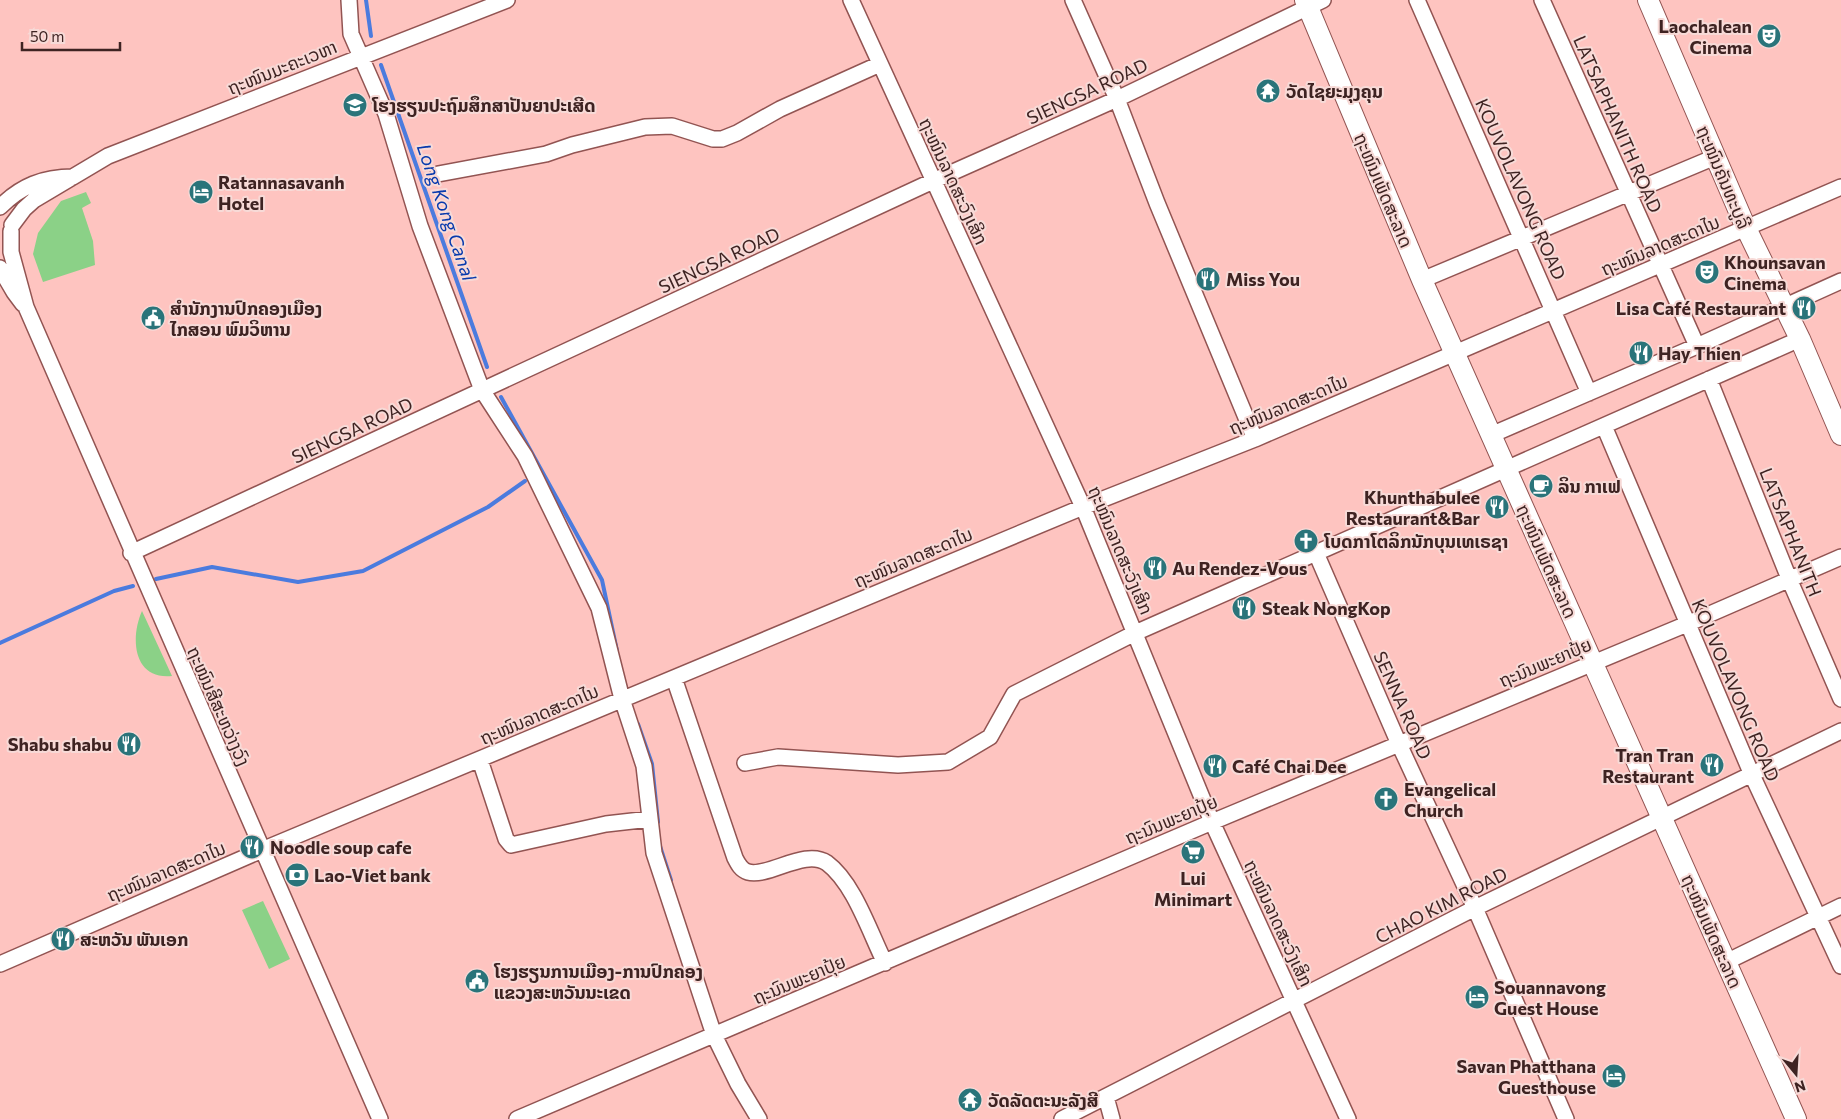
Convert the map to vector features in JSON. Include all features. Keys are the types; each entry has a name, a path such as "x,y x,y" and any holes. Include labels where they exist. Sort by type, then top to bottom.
{"main road":[{"name":"ຖະໜົນຄັນທະບູລີ","path":"1648,0 1746,228 1800,339 1841,435"},
{"name":"ຖະໜົນເພັດສະລາດ","path":"1312,3 1422,280 1796,1119"}],"street":[{"path":"349,0 351,34 386,114 420,226 482,390 525,456 599,608 622,700 644,766 654,854 714,1035 738,1084 759,1119"},
{"name":"ຖະໜົນມະຄະເວຫາ","path":"0,242 24,209 34,200 108,156 507,0"},
{"name":"ຖະໜົນລາດສະວົງເສິກ","path":"851,0 1082,507 1136,633 1212,822 1348,1119"},
{"path":"1074,0 1117,99 1157,203 1255,439"},
{"name":"KOUVOLAVONG ROAD","path":"1417,0 1589,393"},
{"name":"LATSAPHANITH ROAD","path":"1542,0 1697,346"},
{"name":"SIENGSA ROAD","path":"131,553 933,181 1117,99 1312,3"},
{"path":"438,174 546,154 572,145 645,127 672,126 713,139 722,139 737,133 780,109 880,64"},
{"path":"1422,280 1715,157"},
{"path":"26,307 11,252 11,228 8,215 0,208 21,189 58,177 74,176"},
{"name":"ຖະໜົນລາດສະດາໄນ","path":"0,964 262,850 1082,507 1255,439 1841,187"},
{"path":"0,268 14,292 26,307"},
{"path":"1491,435 1697,346 1841,281"},
{"name":"ຖະໜົນສີສະຫວ່າງວົງ","path":"26,307 131,553 380,1119"},
{"path":"745,763 778,757 898,766 948,762 990,738 1014,694 1136,633 1800,339"},
{"name":"LATSAPHANITH","path":"1709,379 1790,580 1841,699"},
{"name":"KOUVOLAVONG ROAD","path":"1604,426 1752,776 1841,966"},
{"name":"SENNA ROAD","path":"1316,553 1399,744 1475,908 1566,1119"},
{"name":"ຖະນົນພະຍາປຸ້ຍ","path":"517,1119 1212,822 1687,624 1841,557"},
{"path":"674,678 735,858 740,867 752,873 807,859 824,862 837,872 853,896 885,963"},
{"name":"CHAO KIM ROAD","path":"1062,1119 1295,1002 1475,908 1661,817 1752,776 1841,731"},
{"path":"480,760 506,839 511,845 606,824 650,819"},
{"path":"1726,962 1841,906"},
{"path":"1106,1097 1112,1119"}],"green space":[{"path":"86,192 91,203 82,208 93,241 95,265 43,282 33,254 38,233 61,201"},
{"path":"142,611 172,676 159,675 149,671 142,664 138,655 136,633"},
{"path":"263,901 290,959 269,969 242,910"}],"waterway":[{"name":"Long Kong Canal","path":"366,0 371,36"},
{"name":"Long Kong Canal","path":"381,65 487,367"},
{"name":"Long Kong Canal","path":"501,397 602,580 617,651"},
{"path":"156,579 212,567 298,582 363,571 488,507 525,481"},
{"path":"0,643 114,591 133,586"},
{"name":"Long Kong Canal","path":"638,724 652,764 658,822"},
{"name":"Long Kong Canal","path":"660,846 671,880"}],"place":[{"name":"Laochalean Cinema","path":"1769,36"},
{"name":"ວັດໄຊຍະມຸງຄຸນ","path":"1268,91"},
{"name":"ໂຮງຮຽນປະຖົມສຶກສາປັນຍາປະເສີດ","path":"355,105"},
{"name":"Ratannasavanh Hotel","path":"201,192"},
{"name":"Khounsavan Cinema","path":"1707,272"},
{"name":"Miss You","path":"1208,279"},
{"name":"Lisa Café Restaurant","path":"1804,308"},
{"name":"ສຳນັກງານປົກຄອງເມືອງ ໄກສອນ ພົມວິຫານ","path":"153,318"},
{"name":"Hay Thien","path":"1641,353"},
{"name":"ລິນ ກາເຟ","path":"1541,486"},
{"name":"Khunthabulee Restaurant&Bar","path":"1497,507"},
{"name":"ໂບດກາໂຕລິກນັກບຸນເທເຣຊາ","path":"1306,541"},
{"name":"Au Rendez-Vous","path":"1155,568"},
{"name":"Steak NongKop","path":"1244,608"},
{"name":"Shabu shabu","path":"129,744"},
{"name":"Tran Tran Restaurant","path":"1712,765"},
{"name":"Café Chai Dee","path":"1215,766"},
{"name":"Evangelical Church","path":"1386,799"},
{"name":"Noodle soup cafe","path":"252,847"},
{"name":"Lui Minimart","path":"1193,852"},
{"name":"Lao-Viet bank","path":"297,875"},
{"name":"ສະຫວັນ ພັນເອກ","path":"63,939"},
{"name":"ໂຮງຮຽນການເມືອງ-ການປົກຄອງ ແຂວງສະຫວັນນະເຂດ","path":"477,981"},
{"name":"Souannavong Guest House","path":"1477,997"},
{"name":"Savan Phatthana Guesthouse","path":"1614,1076"},
{"name":"ວັດລັດຕະນະລັງສີ","path":"970,1100"}]}
